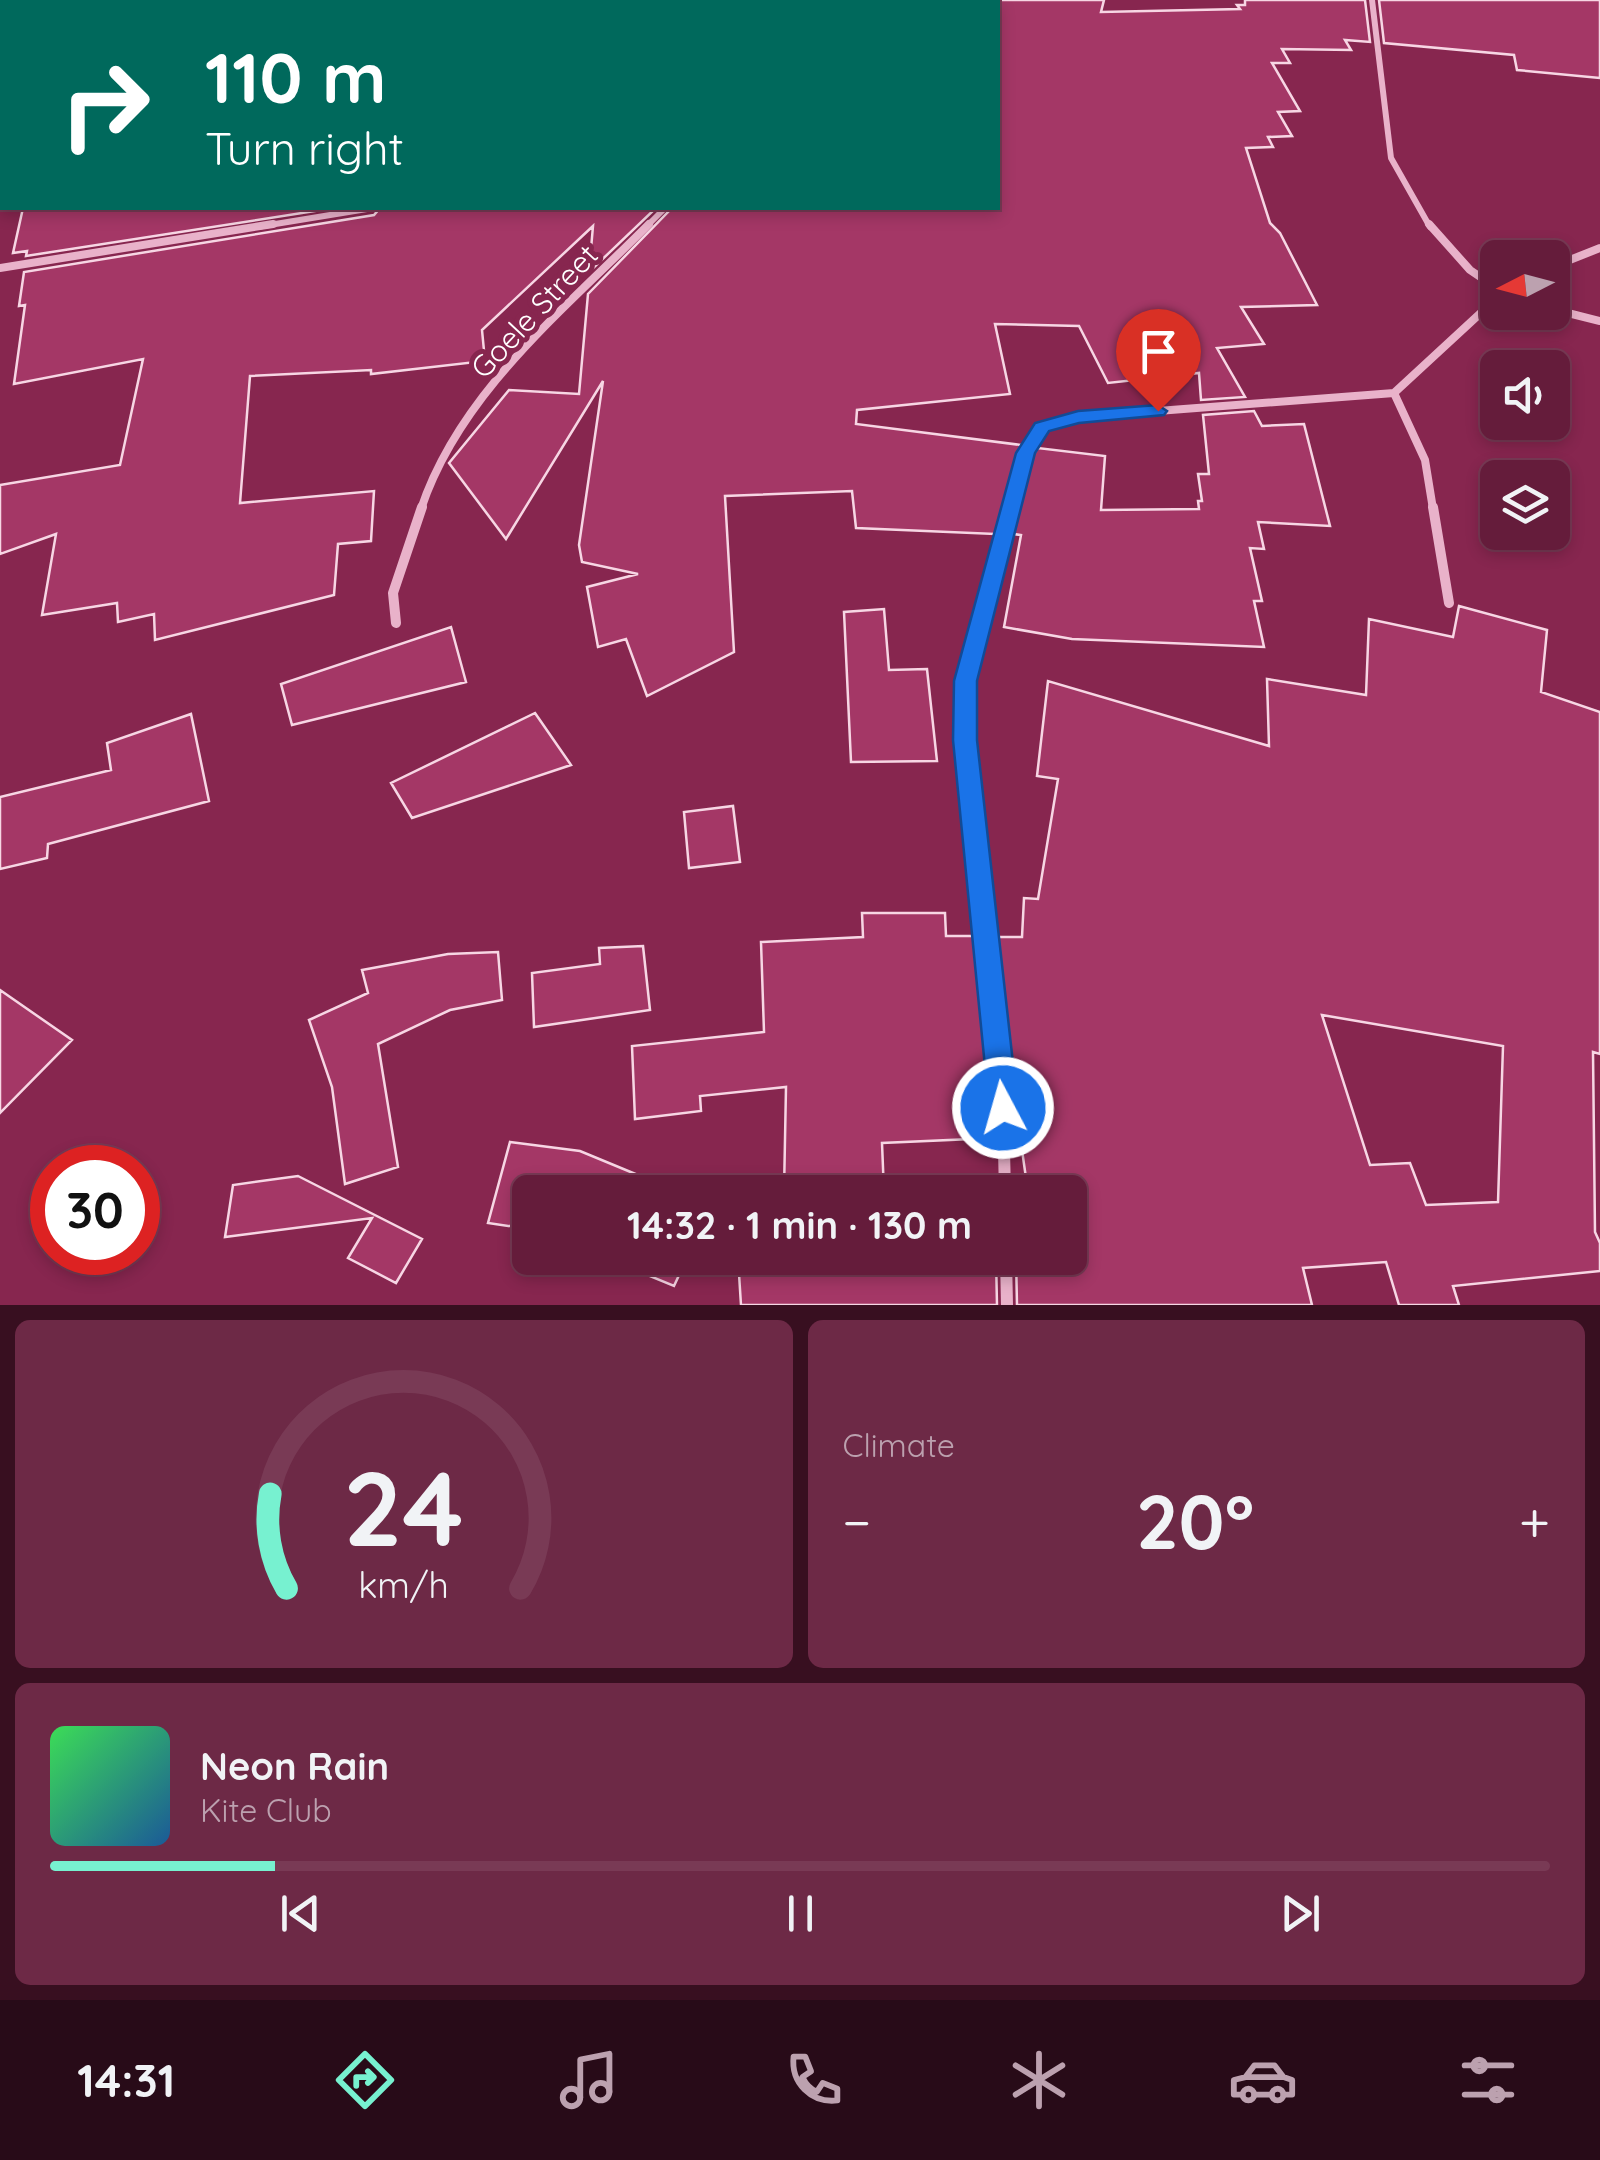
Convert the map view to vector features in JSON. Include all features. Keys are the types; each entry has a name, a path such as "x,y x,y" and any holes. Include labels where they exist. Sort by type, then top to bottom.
{"street":[{"path":"1372,0 1392,158 1435,234 1480,277"},
{"path":"0,268 361,210"},
{"name":"Goele Street","path":"396,623 393,592 428,488 457,434 504,370 663,210"},
{"path":"1570,260 1600,248"},
{"path":"1005,1175 1003,1108 965,740 966,681 1026,453 1042,427 1078,417 1394,393 1480,314"},
{"path":"1570,314 1600,321"},
{"path":"1394,393 1425,460 1449,603"},
{"path":"1006,1275 1007,1305"}],"building":[{"path":"1000,0 1104,0 1101,12 1240,9 1237,5 1245,5 1245,0 1365,0 1370,42 1345,40 1351,50 1282,49 1290,63 1272,63 1300,111 1278,112 1292,136 1268,137 1273,147 1246,148 1270,223 1280,233 1317,305 1241,307 1264,344 1217,348 1245,397 1201,400 1199,373 1108,383 1079,326 995,324 1010,394 857,410 856,424 1021,445 995,534 856,528 852,491 725,496 734,652 647,696 626,639 598,647 587,587 638,574 582,562 579,545 603,381 506,539 449,463 509,390 579,394 588,294 670,210 1000,210"},
{"path":"1379,0 1600,0 1600,78 1517,70 1514,55 1384,43"},
{"path":"23,210 321,210 26,256 27,251 13,253"},
{"path":"378,210 654,210 589,272 593,226 482,330 485,361 371,374 371,370 250,376 240,503 374,491 371,541 338,544 334,595 155,640 154,614 118,622 117,603 42,615 56,534 0,554 0,485 120,465 143,359 14,384 25,305 19,306 24,272 374,215"},
{"path":"1254,411 1262,426 1304,424 1330,526 1258,522 1264,549 1250,548 1262,601 1254,601 1264,647 1072,639 1004,627 1021,535 1013,534 1032,456 1038,448 1105,456 1101,510 1199,509 1198,501 1202,501 1198,474 1209,474 1203,415"},
{"path":"1459,606 1547,630 1541,692 1600,712 1600,1054 1593,1052 1595,1232 1600,1243 1600,1271 1453,1286 1459,1305 1399,1305 1386,1262 1303,1268 1312,1305 1017,1305 1016,1275 1087,1275 1087,1175 1026,1175 1020,1136 1014,1137 996,937 1022,937 1024,898 1038,899 1058,779 1037,776 1048,681 1269,746 1267,679 1366,695 1369,619 1453,637","holes":["1322,1015 1503,1046 1498,1202 1426,1205 1410,1163 1370,1165"]},
{"path":"884,609 889,670 927,669 937,761 851,762 844,612"},
{"path":"451,627 466,682 292,725 281,684"},
{"path":"535,713 571,765 412,818 391,783"},
{"path":"191,714 209,801 48,844 47,858 0,869 0,797 111,770 107,743"},
{"path":"733,806 740,862 689,868 684,812"},
{"path":"862,913 945,913 946,936 976,936 994,1138 882,1143 883,1175 784,1175 786,1087 700,1096 701,1111 635,1119 632,1046 764,1032 761,942 863,937"},
{"path":"643,946 650,1010 534,1027 532,973 600,964 599,948"},
{"path":"498,952 502,1000 450,1010 378,1044 398,1167 345,1184 332,1087 309,1020 368,993 362,970 448,954"},
{"path":"0,990 72,1040 0,1113"},
{"path":"510,1142 580,1151 638,1175 512,1175 512,1226 488,1223"},
{"path":"298,1176 422,1239 396,1283 348,1258 372,1218 225,1237 233,1185"},
{"path":"647,1275 679,1275 674,1286"},
{"path":"739,1275 996,1275 997,1305 741,1305"}],"route":[{"path":"1003,1108 965,740 966,681 1026,453 1042,427 1078,417 1158,411"}]}
